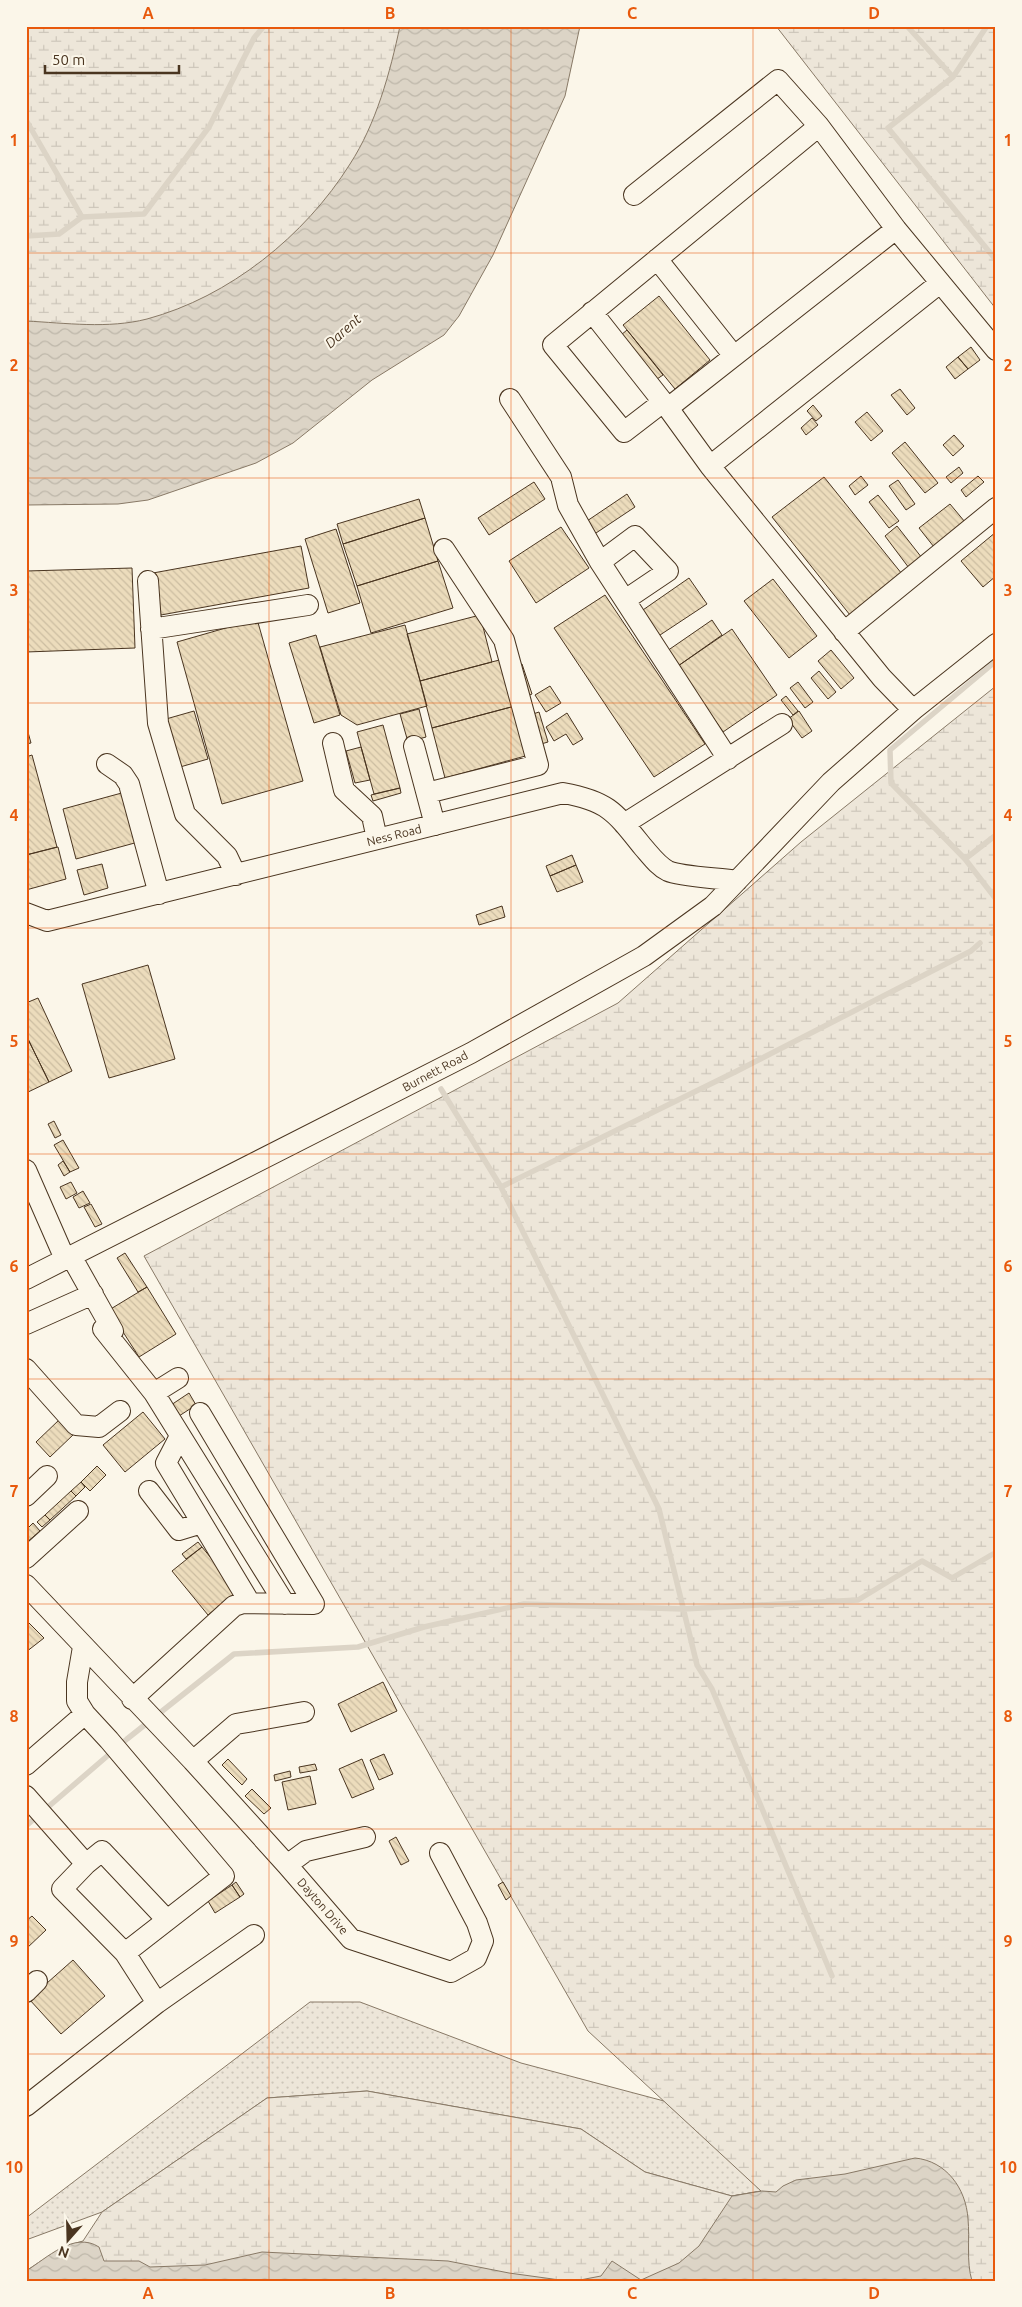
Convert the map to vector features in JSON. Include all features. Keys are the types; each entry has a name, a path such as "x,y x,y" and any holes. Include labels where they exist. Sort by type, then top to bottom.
{"street":[{"path":"634,195 778,80 819,126 896,229 996,350"},
{"path":"819,126 552,344 624,432 734,356 896,229"},
{"path":"657,259 734,356"},
{"path":"710,466 940,283"},
{"path":"592,312 710,466 882,678 912,710"},
{"path":"510,399 561,477 568,505 600,562 728,759"},
{"path":"844,632 996,508"},
{"path":"600,562 635,536 668,571 625,600"},
{"path":"427,793 538,765 504,640 444,549"},
{"path":"148,581 158,723 185,814 227,856 236,875"},
{"path":"151,629 308,605"},
{"name":"Burnett Road","path":"26,1279 377,1102 578,994 648,953 713,906 831,782 912,710 996,644"},
{"path":"624,824 782,724"},
{"path":"334,743 344,790 372,816 377,839"},
{"path":"414,746 435,825"},
{"path":"106,764 123,775 130,784 158,894"},
{"name":"Ness Road","path":"26,913 47,921 563,793 587,798 607,807 657,863 669,871 682,875 737,880"},
{"path":"26,1170 31,1192 68,1257 93,1294 108,1330 154,1393 285,1604"},
{"path":"26,1324 93,1294"},
{"path":"26,1369 76,1425 99,1428 120,1411"},
{"path":"154,1393 178,1378"},
{"path":"26,1585 136,1702 234,1606 250,1603 314,1604 200,1413"},
{"path":"180,1436 166,1463 250,1603"},
{"path":"26,1496 47,1476"},
{"path":"148,1491 179,1530 202,1523"},
{"path":"26,1558 78,1511"},
{"path":"83,1647 77,1682 77,1701 85,1714 224,1876 125,1953"},
{"name":"Dayton Drive","path":"136,1702 287,1865 351,1939 451,1972 476,1958 483,1941 477,1924 440,1853"},
{"path":"193,1762 236,1724 304,1712"},
{"path":"26,1765 85,1714"},
{"path":"30,1800 86,1864"},
{"path":"287,1865 306,1852 365,1837"},
{"path":"157,2003 125,1953 62,1889 102,1850 167,1920"},
{"path":"26,2106 157,2003 254,1935"}],"green space":[{"path":"26,26 494,26 433,224 26,377"},
{"path":"776,26 996,26 996,309"},
{"path":"996,686 996,2281 26,2281 26,2271 60,2250 83,2241 102,2212 267,2098 367,2091 581,2129 645,2172 732,2196 761,2191 588,2031 144,1256 618,1003 801,842"},
{"path":"310,2002 360,2002 521,2063 664,2101 762,2191 732,2196 645,2172 581,2129 367,2091 267,2098 102,2212 26,2240 26,2218"}],"water":[{"name":"Darent","path":"400,26 580,26 565,96 493,255 459,316 444,335 372,380 293,443 256,463 148,500 118,504 26,505 26,321 102,325 147,319 207,296 262,260 288,239 311,216 332,190 359,149 381,98"},
{"path":"915,2158 936,2164 945,2170 959,2187 968,2219 969,2266 972,2281 26,2281 26,2271 61,2248 80,2242 90,2243 99,2247 104,2261 139,2261 150,2267 205,2265 262,2252 448,2261 509,2273 560,2280 580,2280 601,2276 612,2261 641,2280 679,2263 699,2246 732,2196 762,2191 776,2192 783,2186 796,2180 845,2174"}],"building":[{"path":"659,296 710,360 675,389 623,325"},
{"path":"627,330 663,375 657,379 621,335"},
{"path":"971,347 980,360 968,369 958,357"},
{"path":"958,357 968,369 955,379 946,367"},
{"path":"900,389 915,408 907,415 891,395"},
{"path":"813,405 822,416 816,421 807,411"},
{"path":"867,412 883,431 871,441 855,422"},
{"path":"812,418 818,425 806,435 801,428"},
{"path":"954,435 964,446 953,456 943,445"},
{"path":"905,442 938,483 925,493 892,453"},
{"path":"959,467 963,473 951,483 946,477"},
{"path":"861,476 868,485 855,495 849,486"},
{"path":"978,476 984,482 966,497 961,490"},
{"path":"824,477 902,574 850,615 772,517"},
{"path":"898,480 915,504 906,510 889,486"},
{"path":"534,482 545,499 489,535 478,518"},
{"path":"627,494 635,507 593,535 584,523"},
{"path":"878,495 899,521 889,528 869,502"},
{"path":"419,499 425,518 343,544 337,524"},
{"path":"950,504 965,522 934,547 919,528"},
{"path":"425,518 438,561 357,586 343,544"},
{"path":"897,526 922,558 909,568 885,536"},
{"path":"561,527 589,568 536,603 509,561"},
{"path":"336,529 360,603 328,613 305,539"},
{"path":"996,532 996,576 983,587 961,561"},
{"path":"301,546 309,588 161,615 153,573"},
{"path":"438,561 453,608 371,633 357,586"},
{"path":"132,568 135,648 26,652 26,571"},
{"path":"689,578 707,604 657,637 640,612"},
{"path":"773,579 817,636 789,658 744,601"},
{"path":"605,595 705,744 654,777 554,628"},
{"path":"480,615 492,662 420,681 407,634"},
{"path":"257,619 303,781 222,804 177,642"},
{"path":"712,620 722,635 678,666 667,651"},
{"path":"405,625 427,706 357,725 341,715 320,647"},
{"path":"732,629 777,695 723,732 678,666"},
{"path":"316,635 340,715 314,723 289,643"},
{"path":"831,650 854,678 841,689 818,661"},
{"path":"503,659 515,706 432,728 420,681"},
{"path":"522,664 532,694 525,697 515,667"},
{"path":"819,671 836,692 828,699 811,678"},
{"path":"798,682 813,702 805,708 790,688"},
{"path":"550,686 561,703 546,712 535,695"},
{"path":"786,696 798,711 793,715 781,700"},
{"path":"515,706 529,755 445,778 432,728"},
{"path":"419,709 426,737 408,742 400,714"},
{"path":"194,711 208,759 180,767 166,719"},
{"path":"799,711 812,731 802,738 788,719"},
{"path":"539,712 548,742 541,744 533,714"},
{"path":"567,713 583,739 573,745 566,734 554,741 546,727"},
{"path":"26,725 31,743 26,744"},
{"path":"383,725 400,788 374,794 357,732"},
{"path":"361,747 370,780 355,783 346,751"},
{"path":"32,755 57,847 26,855 26,757"},
{"path":"400,788 401,793 373,801 371,795"},
{"path":"129,791 142,841 76,859 63,809"},
{"path":"58,847 66,879 26,890 26,855"},
{"path":"572,855 576,865 550,876 546,866"},
{"path":"102,864 108,888 84,895 77,870"},
{"path":"576,865 583,882 557,892 550,876"},
{"path":"502,906 505,917 479,925 476,915"},
{"path":"148,965 175,1059 109,1078 82,984"},
{"path":"38,998 72,1071 49,1082 26,1035 26,1003"},
{"path":"26,1035 49,1082 26,1093"},
{"path":"54,1121 61,1135 55,1138 48,1124"},
{"path":"63,1140 79,1168 70,1172 54,1145"},
{"path":"63,1161 70,1172 64,1176 58,1165"},
{"path":"71,1182 77,1193 66,1199 60,1187"},
{"path":"83,1191 90,1203 79,1208 73,1197"},
{"path":"91,1204 102,1224 95,1227 84,1207"},
{"path":"125,1253 147,1287 138,1292 117,1258"},
{"path":"147,1287 176,1334 139,1357 109,1310"},
{"path":"189,1393 196,1405 179,1416 171,1405"},
{"path":"143,1412 165,1439 125,1472 103,1445"},
{"path":"60,1419 74,1434 50,1457 36,1442"},
{"path":"97,1466 106,1475 90,1491 81,1482"},
{"path":"81,1482 85,1487 76,1496 71,1491"},
{"path":"71,1491 76,1496 50,1520 45,1515"},
{"path":"45,1515 50,1520 42,1527 37,1522"},
{"path":"33,1523 40,1531 26,1543 26,1530"},
{"path":"198,1542 202,1547 186,1559 182,1554"},
{"path":"202,1547 238,1591 208,1615 172,1571"},
{"path":"26,1620 44,1638 26,1652"},
{"path":"383,1682 397,1711 351,1732 338,1704"},
{"path":"384,1754 393,1774 379,1780 370,1760"},
{"path":"228,1759 247,1779 242,1785 222,1765"},
{"path":"362,1759 374,1789 352,1798 339,1769"},
{"path":"315,1764 317,1770 300,1773 299,1767"},
{"path":"290,1771 291,1777 275,1781 274,1775"},
{"path":"310,1776 316,1804 288,1810 282,1782"},
{"path":"252,1789 271,1808 264,1814 245,1796"},
{"path":"396,1837 409,1861 401,1865 389,1841"},
{"path":"236,1882 244,1894 240,1897 232,1885"},
{"path":"503,1882 511,1896 506,1900 498,1885"},
{"path":"232,1885 240,1897 215,1913 208,1901"},
{"path":"32,1916 46,1930 26,1949 26,1921"},
{"path":"73,1960 105,1996 61,2034 29,1999"}],"waterway":[{"path":"82,217 144,214 209,127 254,38 264,26"},
{"path":"907,26 953,77"},
{"path":"987,26 953,77 888,128 996,260"},
{"path":"26,120 82,217 59,234 26,236"},
{"path":"996,661 890,750 891,783 965,859 996,899"},
{"path":"965,859 996,835"},
{"path":"992,933 996,930"},
{"path":"501,1187 737,1071 971,951 980,943"},
{"path":"441,1089 501,1187 659,1509 697,1665 712,1689 832,1976"},
{"path":"26,1826 127,1739 234,1654 358,1647 424,1627 524,1604 683,1609 858,1600 922,1561 952,1578 993,1554 996,1555"}]}
